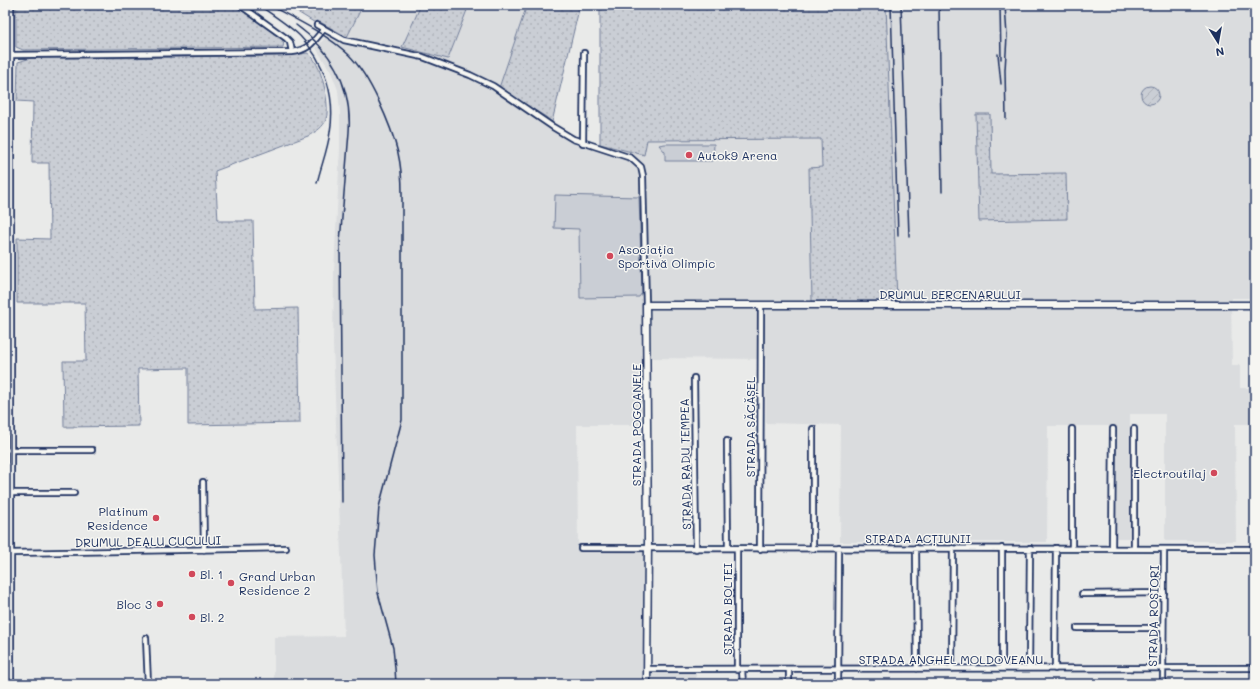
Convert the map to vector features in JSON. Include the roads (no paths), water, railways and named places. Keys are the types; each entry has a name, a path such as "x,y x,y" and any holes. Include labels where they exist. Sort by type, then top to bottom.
{"street":[{"path":"11,5 10,450 8,457 11,552 11,684"},
{"path":"240,5 283,35 290,42 292,52"},
{"path":"318,25 324,30 344,40 423,57 470,75 493,86 557,130 583,143 584,53"},
{"path":"11,55 292,52 303,50 311,45 324,30"},
{"name":"STRADA POGOANELE","path":"583,143 631,158 641,167 644,176 648,548 647,684"},
{"name":"DRUMUL BERCENARULUI","path":"646,305 1255,305"},
{"name":"STRADA SĂCĂȘEL","path":"760,549 761,305"},
{"name":"STRADA RADU TEMPEA","path":"694,378 696,549"},
{"path":"813,429 813,549"},
{"path":"1072,429 1072,548"},
{"path":"1112,549 1113,429"},
{"path":"1134,429 1134,548"},
{"path":"727,441 728,548"},
{"path":"10,450 92,450"},
{"path":"203,482 204,550"},
{"path":"10,493 74,493"},
{"name":"DRUMUL DEALU CUCULUI","path":"5,551 286,548"},
{"name":"STRADA ACȚIUNII","path":"581,548 1255,549"},
{"name":"STRADA BOLTEI","path":"736,670 737,548"},
{"path":"838,684 839,548"},
{"path":"916,548 917,669"},
{"path":"952,669 954,548"},
{"path":"1002,548 1002,668"},
{"path":"1030,548 1030,668"},
{"path":"1056,548 1056,668"},
{"name":"STRADA ROȘIORI","path":"1163,684 1164,548"},
{"path":"5,591 11,590"},
{"path":"1082,594 1164,593"},
{"path":"1077,628 1163,628"},
{"path":"146,638 148,684"},
{"name":"STRADA ANGHEL MOLDOVEANU","path":"647,670 1255,668"},
{"name":"STRADA BOLTEI","path":"742,670 743,684"},
{"path":"789,670 789,684"}],"railway":[{"path":"258,5 300,36 316,57 327,81 331,106 330,132 328,145 317,183"},
{"path":"269,5 331,40 357,64 365,75 379,101 395,142 399,158 402,188 402,420 379,507 375,555 378,593 393,648 396,684"},
{"path":"891,5 898,236"},
{"path":"901,5 909,236"},
{"path":"939,5 942,192"},
{"path":"1005,5 1007,36 1005,70 1006,119"},
{"path":"1247,5 1255,17"},
{"path":"1000,7 1001,59"},
{"path":"296,25 320,46 337,71 343,85 349,116 340,242 342,502"},
{"path":"998,54 1001,84"}],"place":[{"name":"Autok9 Arena","path":"689,155"},
{"name":"Asociația Sportivă Olimpic","path":"610,256"},
{"name":"Electroutilaj","path":"1214,473"},
{"name":"Platinum Residence","path":"156,518"},
{"name":"Bl. 1","path":"192,574"},
{"name":"Grand Urban Residence 2","path":"231,583"},
{"name":"Bloc 3","path":"160,604"},
{"name":"Bl. 2","path":"192,617"}]}
